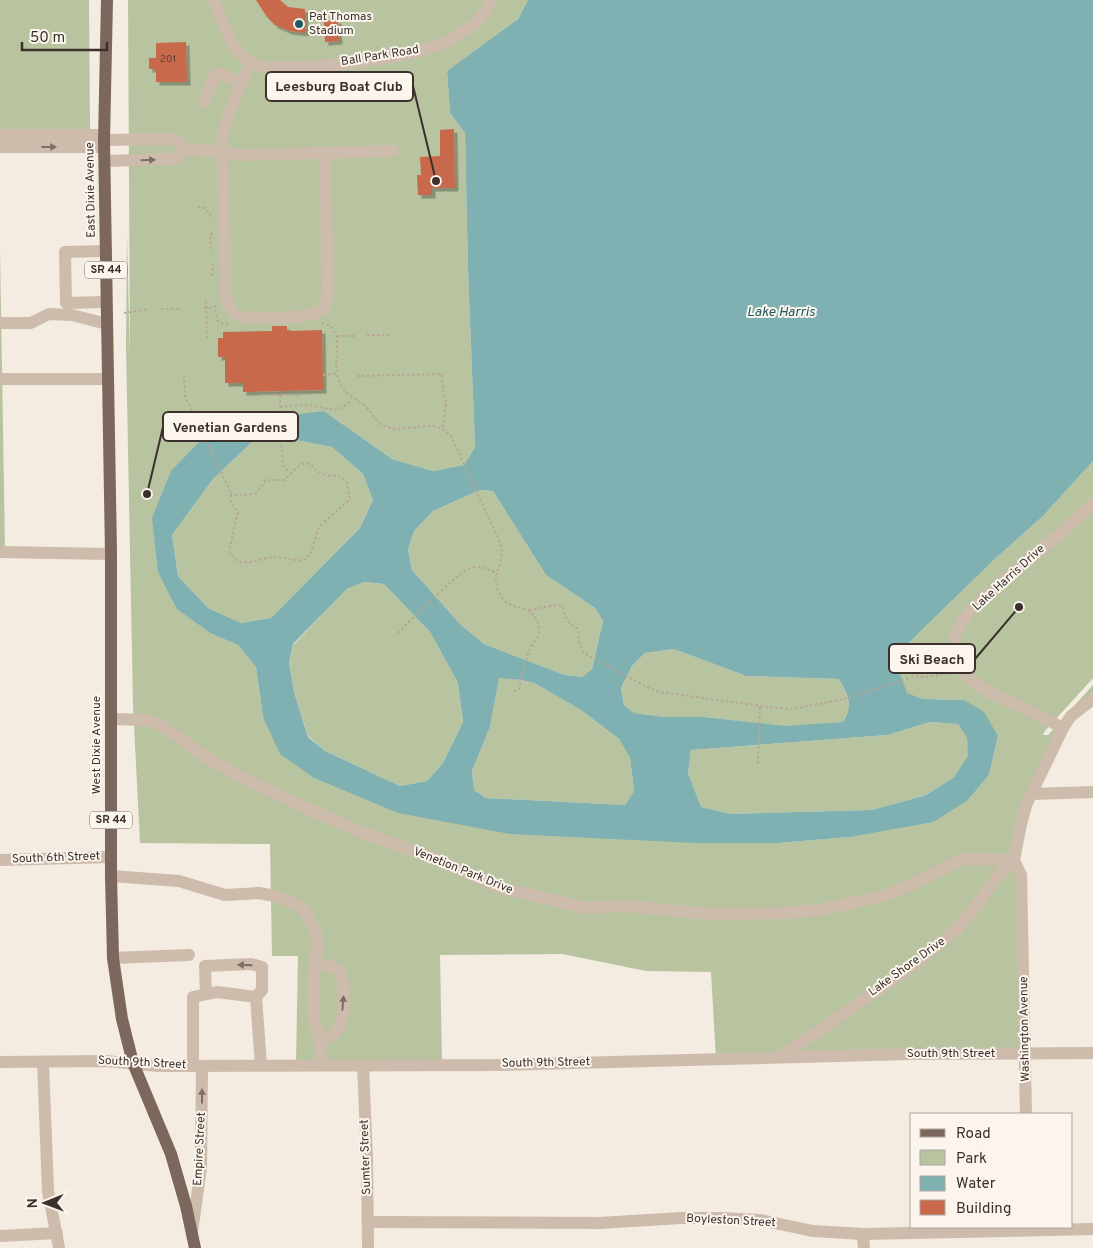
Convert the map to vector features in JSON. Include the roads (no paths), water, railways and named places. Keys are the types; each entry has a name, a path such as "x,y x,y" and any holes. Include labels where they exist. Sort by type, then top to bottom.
{"main road":[{"name":"East Dixie Avenue","path":"107,0 104,160 108,379"},
{"name":"West Dixie Avenue","path":"108,379 113,958 120,1010 133,1063 171,1154 186,1206 195,1248"}],"street":[{"path":"214,0 233,43 250,63 222,137 226,296 232,312 237,316 246,318 307,316 320,311 325,305 328,286 324,153"},
{"name":"Ball Park Road","path":"250,63 259,66 291,68 384,58 419,51 455,37 473,26 481,18 492,0"},
{"path":"204,101 216,74 221,74 241,83"},
{"path":"0,136 104,141"},
{"path":"0,147 173,139 186,148 243,155 393,151"},
{"path":"104,160 174,159 186,148"},
{"path":"106,251 65,252 66,303 106,302"},
{"path":"0,323 31,323 49,314 72,315 107,324"},
{"path":"0,379 108,379"},
{"name":"Lake Harris Drive","path":"1063,728 981,687 968,678 961,668 955,651 955,639 962,623 976,606 1010,574 1093,503"},
{"path":"0,552 111,554"},
{"path":"1014,860 1024,809 1063,728 1071,716 1093,699"},
{"name":"Venetion Park Drive","path":"111,719 147,720 160,725 206,757 241,777 293,802 361,832 438,860 501,888 586,908 625,906 709,914 753,915 819,910 883,896 909,886 963,859 1014,860"},
{"path":"1031,794 1093,792"},
{"name":"South 6th Street","path":"0,860 111,857"},
{"name":"Washington Avenue","path":"1014,860 1022,875 1026,1113"},
{"name":"Lake Shore Drive","path":"780,1057 928,954 957,929 972,912 996,877 1014,860"},
{"path":"111,876 179,880 225,895 259,893 275,896 295,904 304,912 316,930 317,947 313,980 313,1016 320,1041 321,1065"},
{"path":"113,958 189,955"},
{"path":"256,997 217,992 206,994 205,966 251,964 262,967 262,990 256,997 261,1065"},
{"path":"316,964 333,966 341,974 344,997 339,1028 331,1036 320,1041"},
{"name":"Empire Street","path":"192,1232 201,1168 198,1066 193,997 206,994"},
{"name":"South 9th Street","path":"0,1062 106,1061 158,1066 496,1065 910,1054 1093,1053"},
{"path":"43,1062 48,1191 59,1248"},
{"name":"Sumter Street","path":"363,1065 368,1248"},
{"name":"Boyleston Street","path":"368,1222 599,1224 681,1218 721,1218 760,1220 813,1231 863,1234 1027,1228 1093,1229"},
{"path":"0,1236 57,1233"},
{"path":"863,1234 864,1248"}],"water":[{"name":"Lake Harris","path":"528,0 1093,0 1093,461 1043,516 997,557 894,657 907,693 923,699 964,700 984,712 998,736 989,775 968,800 933,822 850,837 778,843 695,843 510,834 398,813 314,778 280,754 263,717 256,667 238,645 212,634 177,609 158,572 152,518 171,471 206,435 265,418 324,411 392,459 433,471 464,465 475,447 465,133 450,113 447,71 518,19","holes":["290,439 332,447 363,474 373,500 360,528 271,618 241,623 208,608 178,576 172,535 213,479 252,442","480,490 493,491 546,575 595,608 603,621 592,669 582,677 565,675 484,644 461,625 412,570 408,550 414,531 433,511","364,582 384,584 430,632 458,683 463,722 443,763 427,781 400,786 325,751 308,737 294,692 289,663 293,644 347,589","674,649 746,676 839,679 847,695 848,710 843,722 785,726 704,717 665,717 634,713 624,705 621,688 632,666 645,653","499,678 521,680 534,683 581,710 619,739 630,758 634,791 625,805 486,798 474,790 472,771 490,727","930,722 958,724 967,738 968,756 954,777 926,795 872,810 731,814 701,807 688,773 691,750 888,735"]}],"place":[{"name":"Pat Thomas Stadium","path":"299,24"},
{"name":"Leesburg Boat Club","path":"436,181"},
{"name":"Venetian Gardens","path":"147,494"},
{"name":"Ski Beach","path":"1019,607"}]}
